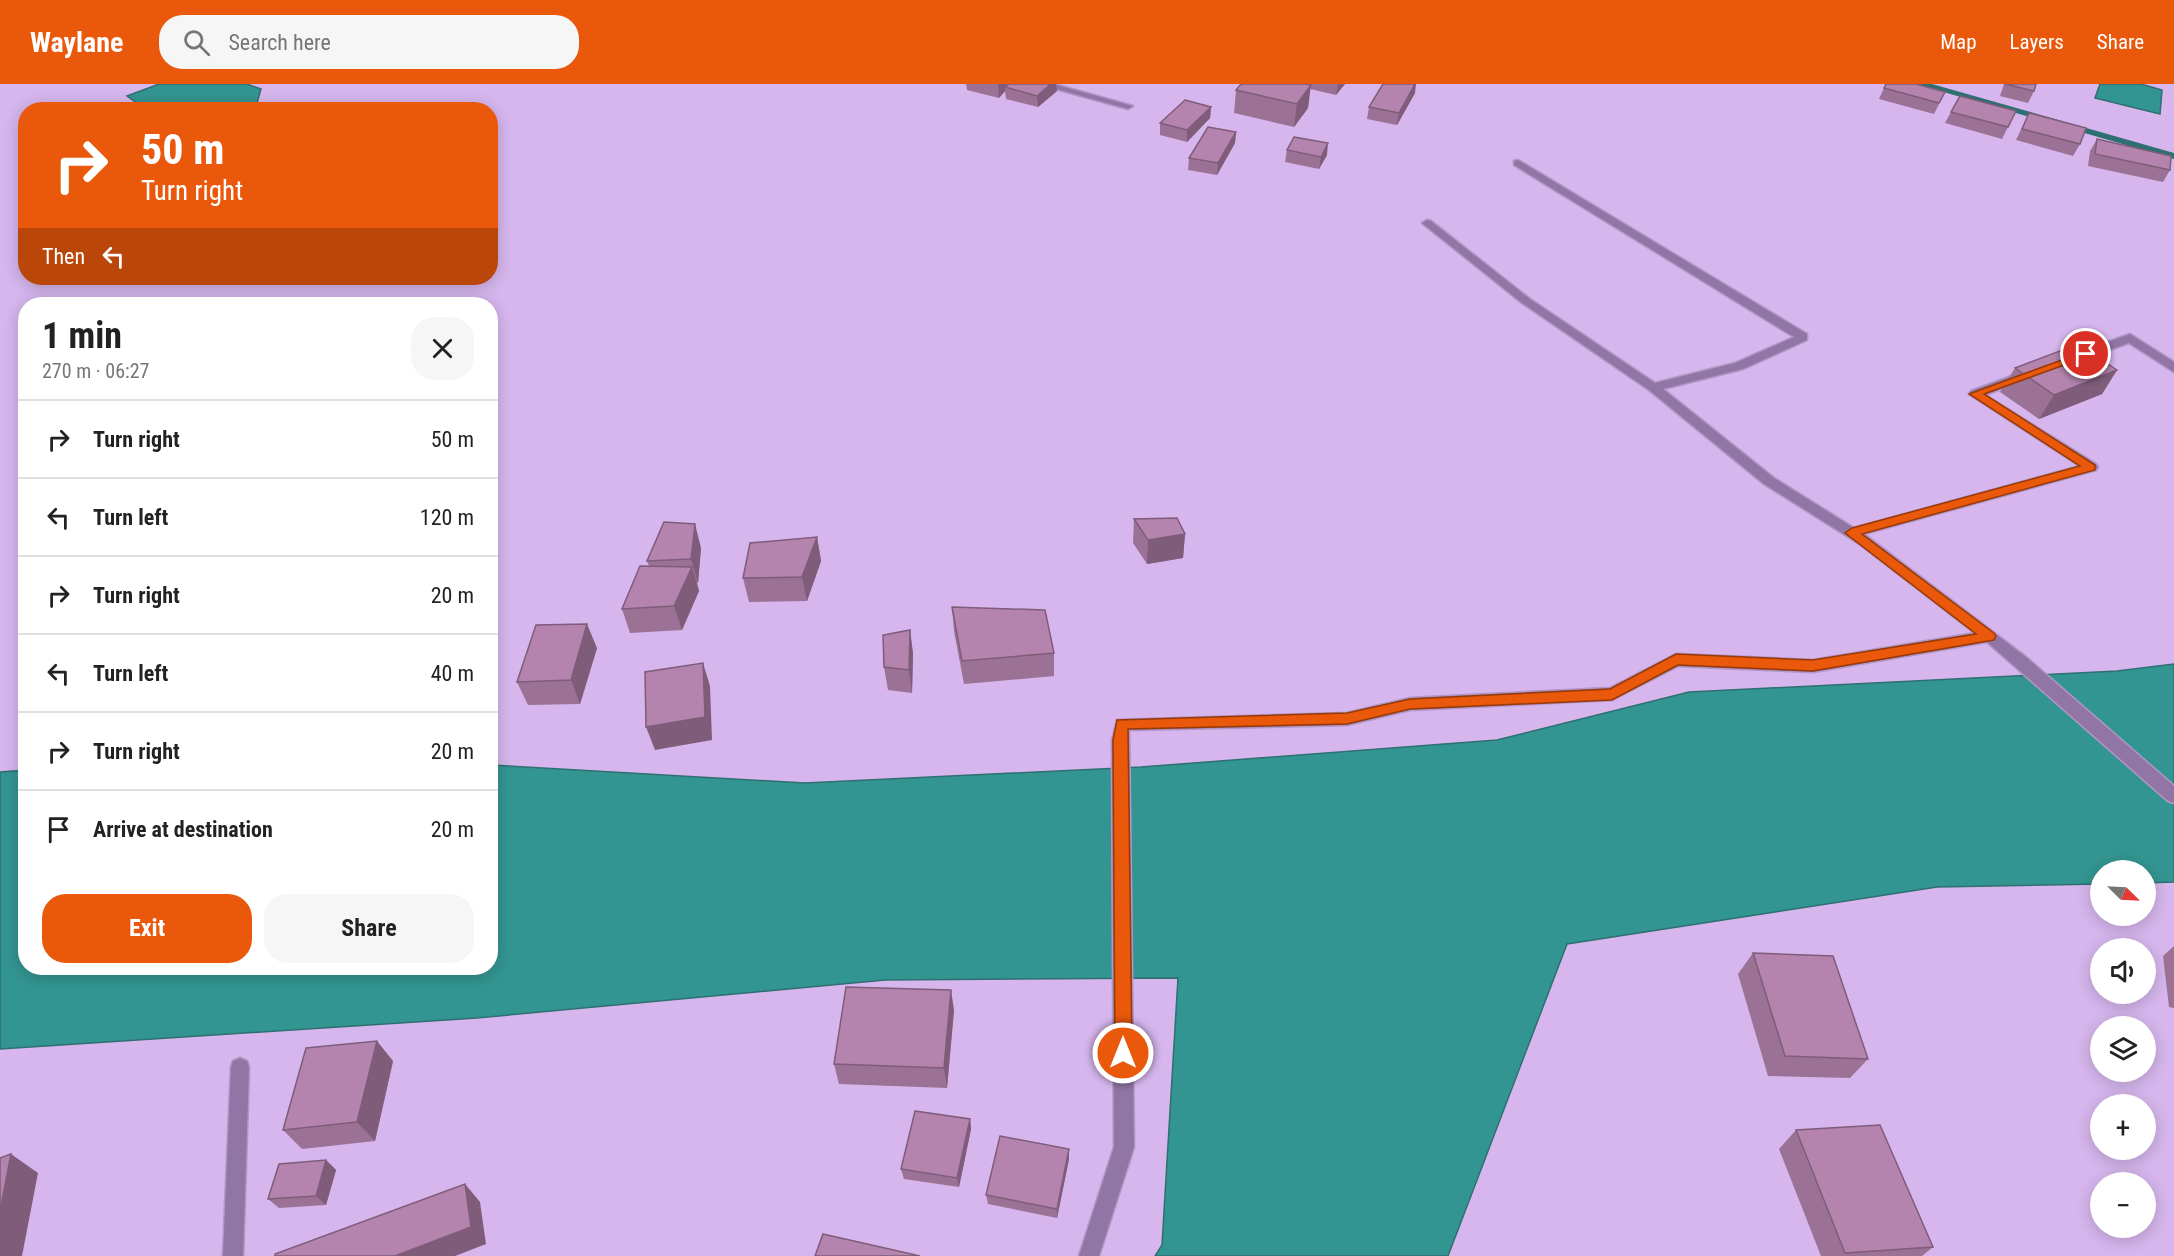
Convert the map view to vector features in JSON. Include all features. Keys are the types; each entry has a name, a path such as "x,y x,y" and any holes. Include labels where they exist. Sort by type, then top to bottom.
{"street":[{"path":"1043,84 1128,106"},
{"path":"1518,163 1803,337 1739,366 1653,387"},
{"path":"1427,223 1526,301 1653,387 1769,481 1852,533 1989,636 2174,796"},
{"path":"2063,362 2130,338 2174,368"},
{"path":"1852,533 2091,467 1975,394 2041,370"},
{"path":"1089,1256 1124,1147 1120,740 1122,724 1347,719 1410,704 1612,694 1676,660 1813,666 1989,636"},
{"path":"233,1256 240,1067"}],"shaded area":[{"path":"159,84 247,84 261,89 257,102 135,102 127,96"},
{"path":"2100,84 2141,84 2162,90 2160,114 2095,98"},
{"path":"2174,664 2174,882 2156,883 2156,860 2090,860 2090,884 1937,887 1567,944 1448,1256 1155,1256 1162,1245 1178,978 885,980 477,1018 0,1049 0,772 18,771 18,975 498,975 498,765 805,783 1141,767 1497,740 1689,692 2117,671"}],"building":[{"path":"1009,84 1051,84 1037,96 1005,87"},
{"path":"1241,84 1311,85 1297,104 1236,90"},
{"path":"1383,84 1415,84 1399,113 1369,107"},
{"path":"1886,84 1916,84 1945,92 1939,103 1884,88"},
{"path":"2005,84 2036,84 2034,91"},
{"path":"1960,96 2016,111 2008,127 1951,112"},
{"path":"1185,100 1211,107 1187,130 1160,123"},
{"path":"2029,113 2086,128 2080,144 2022,129"},
{"path":"1208,127 1236,132 1218,163 1189,158"},
{"path":"1294,137 1328,143 1321,157 1287,150"},
{"path":"2097,139 2171,156 2170,170 2095,154"},
{"path":"2078,344 2117,370 2054,395 2015,368"},
{"path":"1177,518 1185,534 1148,540 1134,519"},
{"path":"664,522 695,524 691,559 647,561"},
{"path":"817,537 802,577 743,578 750,543"},
{"path":"640,566 692,567 674,606 622,609"},
{"path":"952,607 1045,610 1054,653 962,661"},
{"path":"587,624 571,680 517,682 536,625"},
{"path":"910,630 909,670 884,667 883,635"},
{"path":"703,663 705,717 646,727 645,672"},
{"path":"1753,953 1833,956 1868,1059 1785,1056"},
{"path":"846,987 951,990 944,1068 834,1064"},
{"path":"377,1041 357,1122 283,1130 306,1048"},
{"path":"915,1111 970,1119 957,1178 901,1169"},
{"path":"1880,1125 1933,1247 1845,1253 1796,1130"},
{"path":"1000,1136 1069,1149 1057,1209 986,1195"},
{"path":"11,1154 0,1211 0,1158"},
{"path":"326,1160 316,1196 268,1199 279,1164"},
{"path":"465,1184 471,1227 395,1256 275,1256 275,1254"},
{"path":"823,1234 920,1256 815,1256"}],"waterway":[{"path":"1921,84 2174,156"}],"route":[{"path":"1123,1053 1120,740 1122,724 1347,719 1410,704 1612,694 1676,660 1813,666 1989,636 1852,533 2091,467 1975,394 2086,354"}]}
